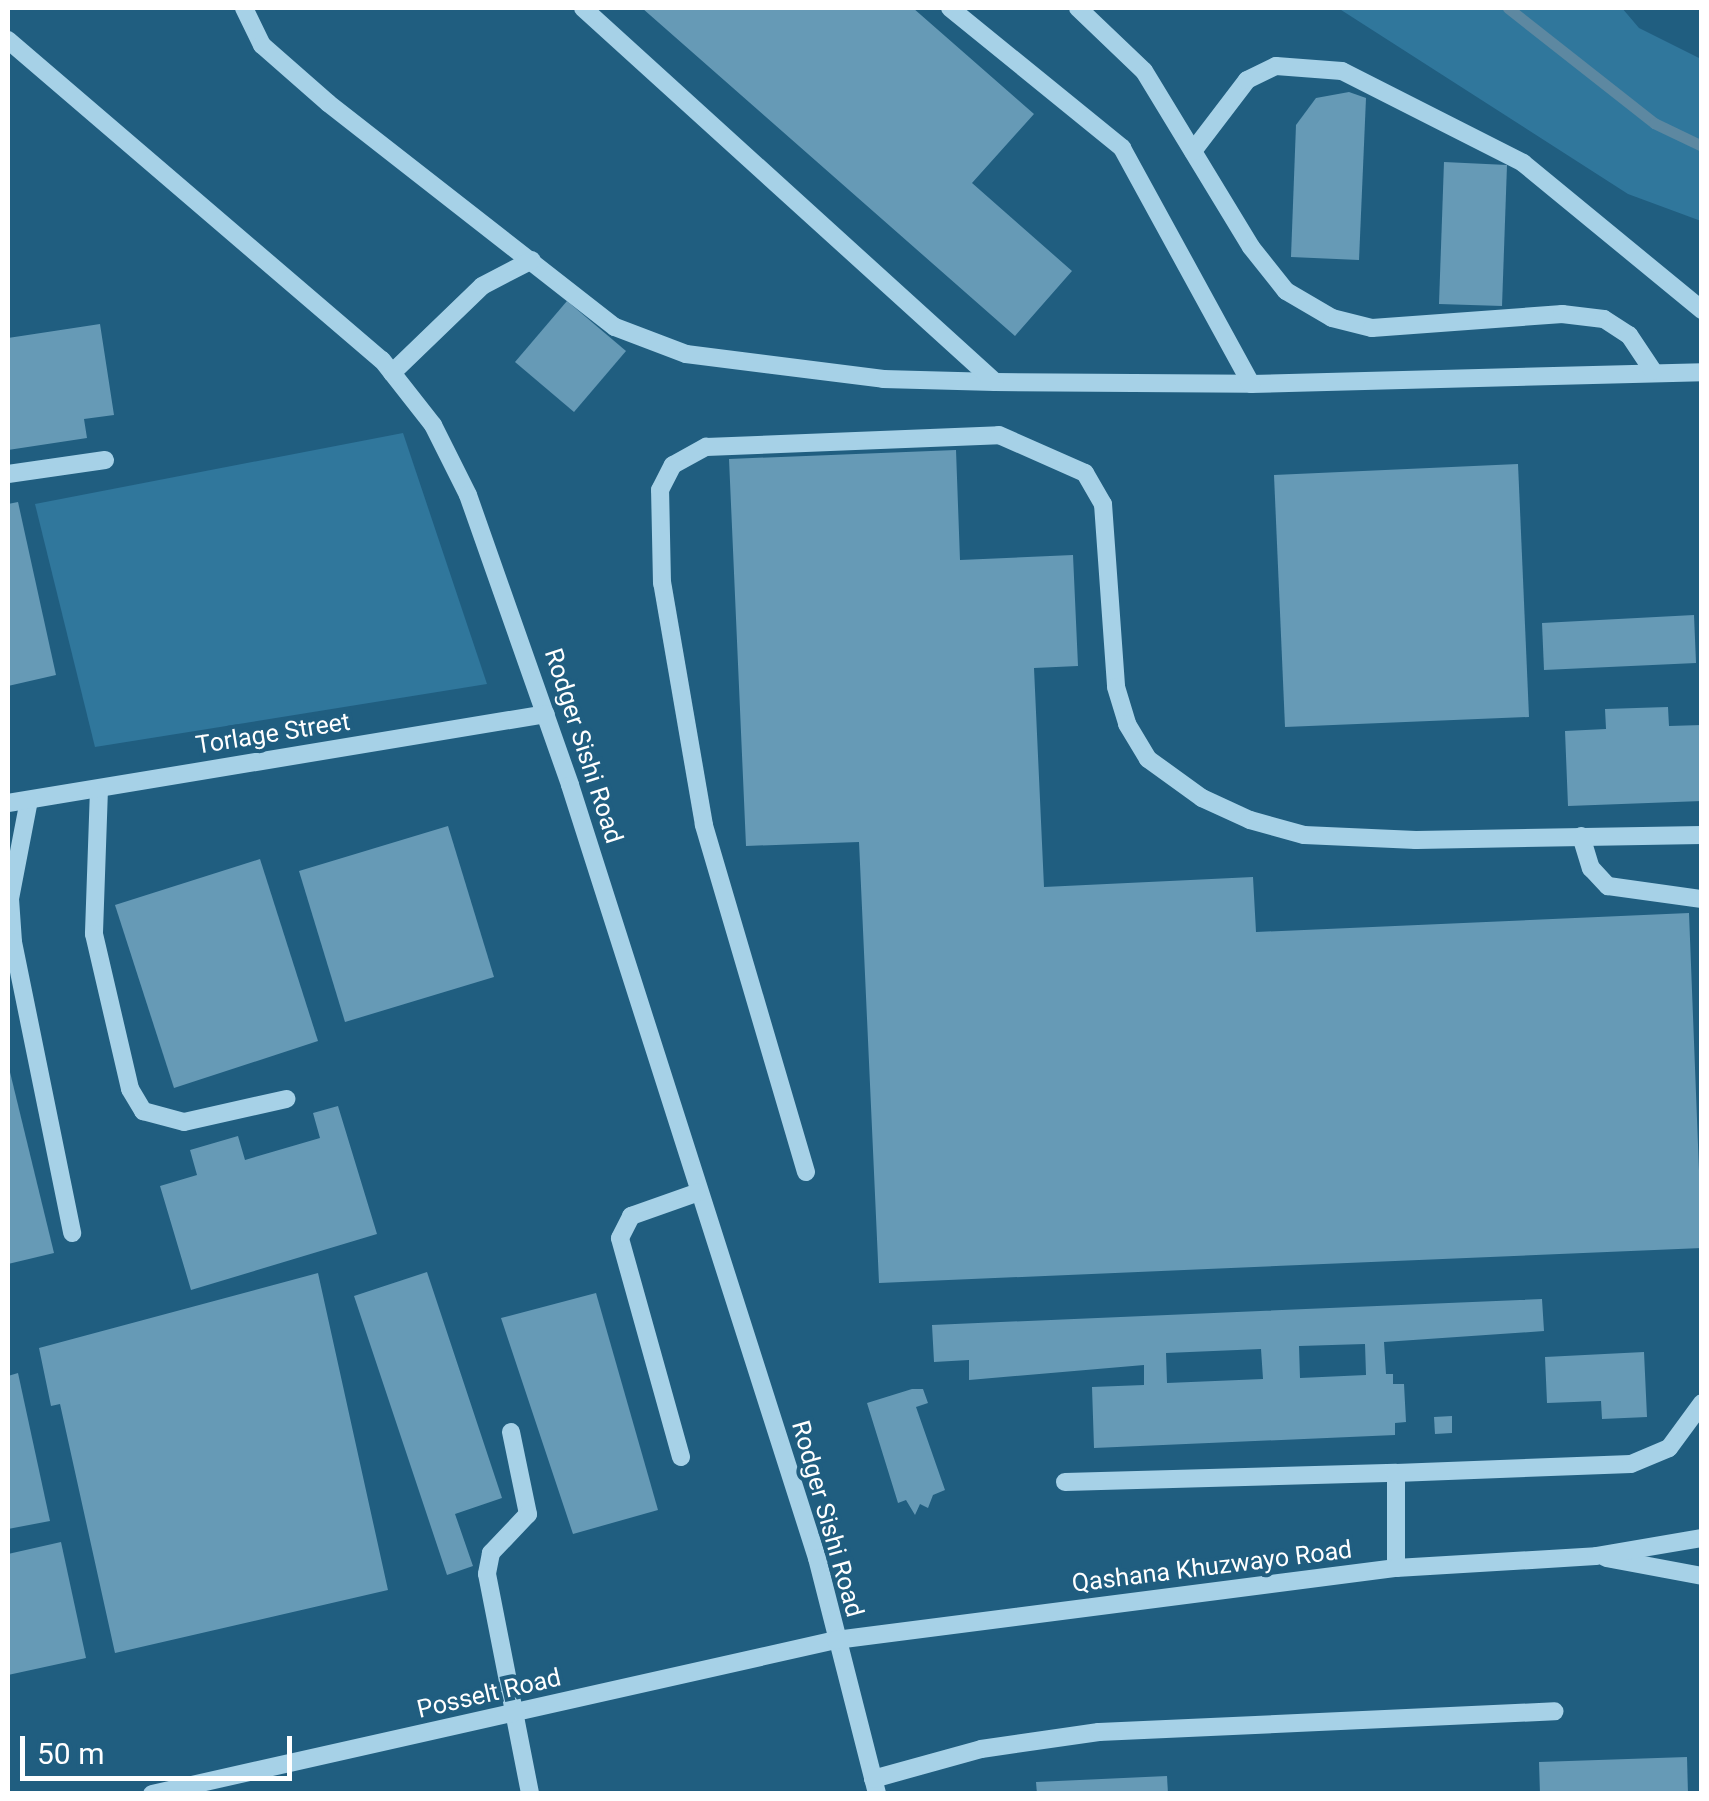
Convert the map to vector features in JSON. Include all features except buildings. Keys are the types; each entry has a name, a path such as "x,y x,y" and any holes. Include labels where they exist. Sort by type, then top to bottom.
{"street":[{"path":"244,8 262,45 328,103 615,326 686,354 883,379 995,382 1251,384 1702,372"},
{"path":"582,8 995,382"},
{"path":"950,8 1122,148 1251,384"},
{"path":"1078,8 1144,71 1251,247 1286,291 1332,318 1406,330 1562,314 1604,320 1629,334 1654,371"},
{"name":"Rodger Sishi Road","path":"8,40 392,373 433,425 468,495 546,714 817,1558 875,1786"},
{"path":"1193,151 1247,80 1276,66 1342,71 1522,163 1702,310"},
{"path":"392,373 482,286 532,260"},
{"path":"806,1172 704,825 662,582 660,490 673,465 706,447 947,432 999,435 1054,454 1084,473 1103,504 1116,687 1126,724 1148,758 1202,798 1304,835 1702,836"},
{"path":"8,474 105,460"},
{"name":"Torlage Street","path":"8,804 546,714"},
{"path":"99,788 94,934 130,1089 143,1111 184,1122 286,1100"},
{"path":"29,800 12,884 13,942 72,1233"},
{"path":"1581,836 1590,868 1608,886 1702,899"},
{"path":"681,1457 620,1238 631,1216 699,1192"},
{"path":"1065,1482 1631,1464 1669,1448 1702,1403"},
{"path":"511,1432 528,1514 491,1554 488,1574 530,1794"},
{"path":"1396,1472 1396,1568"},
{"name":"Qashana Khuzwayo Road","path":"836,1640 1396,1568 1596,1556 1702,1538"},
{"name":"Qashana Khuzwayo Road","path":"1596,1556 1702,1576"},
{"name":"Posselt Road","path":"152,1794 836,1640"},
{"path":"875,1786 981,1750 1100,1732 1556,1711"}],"shaded area":[{"path":"1338,8 1622,8 1639,28 1701,59 1701,221 1628,194"},
{"path":"403,433 487,684 95,747 35,504"}],"waterway":[{"path":"1508,8 1654,123 1702,146"}]}
